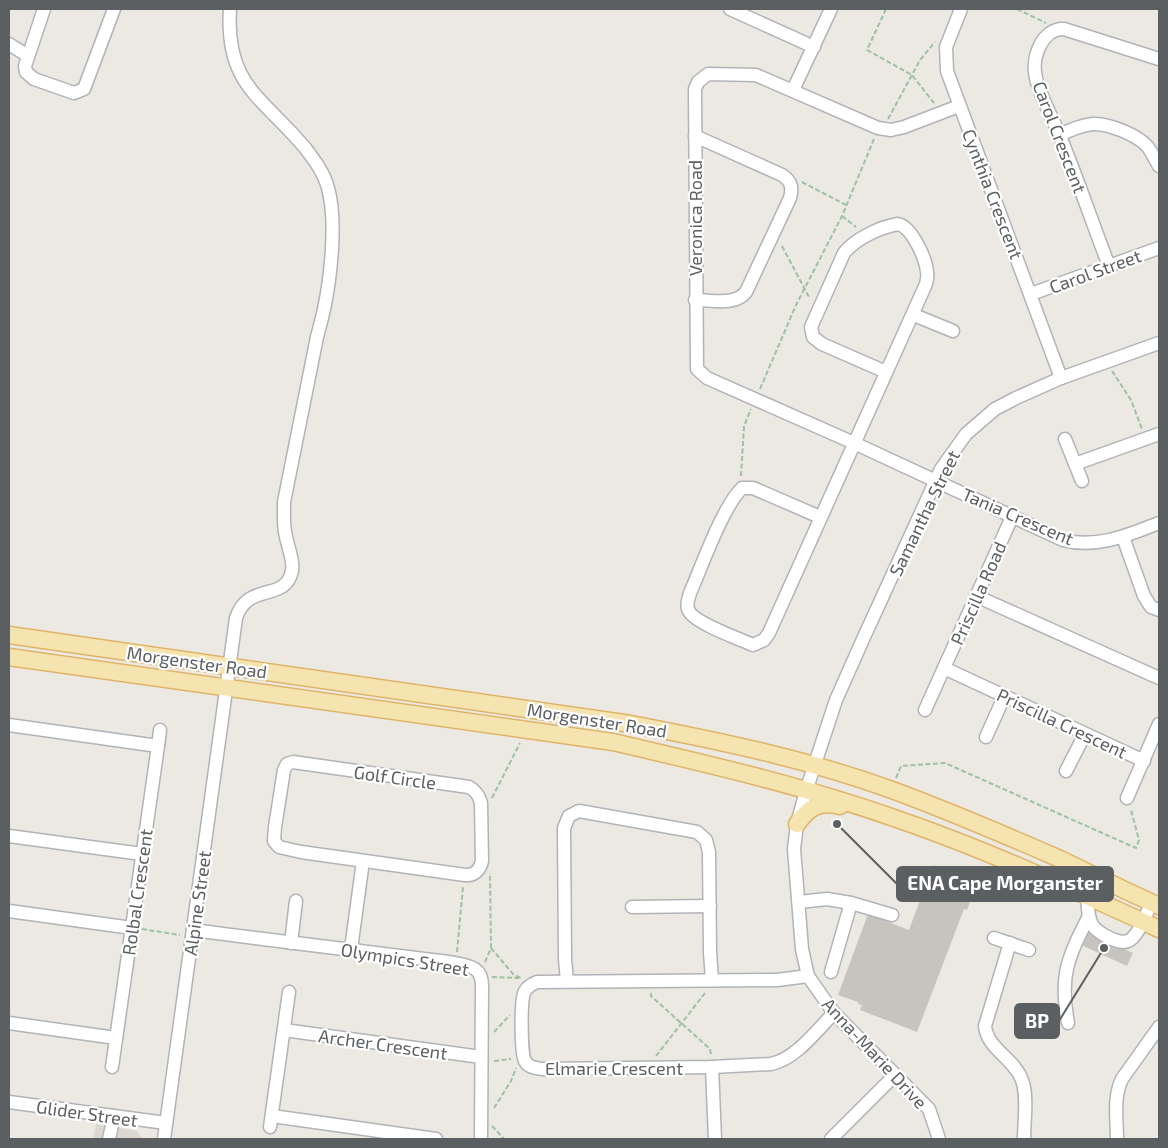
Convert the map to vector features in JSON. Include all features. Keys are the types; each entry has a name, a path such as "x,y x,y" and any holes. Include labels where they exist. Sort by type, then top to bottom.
{"main road":[{"name":"Morgenster Road","path":"9,635 631,724 696,736 815,765 892,790 974,822 1155,905"},
{"name":"Morgenster Road","path":"9,657 613,742 695,761 876,812 982,850 1159,929"},
{"path":"798,824 811,808 823,805 832,804 867,813 876,812"}],"street":[{"path":"44,9 25,66 26,72 29,76 69,92 79,92 84,89 114,9"},
{"name":"Alpine Street","path":"164,1139 238,611 253,596 284,586 293,569 283,520 284,502 316,339 325,307 332,231 329,189 320,169 301,143 247,86 236,65 230,33 230,9"},
{"path":"730,9 814,47"},
{"path":"793,90 831,9"},
{"name":"Cynthia Crescent","path":"961,9 946,47 946,65 959,106 1061,378"},
{"path":"1059,28 1159,59"},
{"name":"Carol Crescent","path":"1059,28 1048,34 1036,56 1036,78 1060,135 1109,266"},
{"path":"9,44 28,56"},
{"name":"Veronica Road","path":"936,480 707,378 697,369 695,300 695,90 698,82 708,74 756,75 878,128 891,130 959,106"},
{"path":"1060,135 1086,125 1104,125 1137,138 1147,146 1159,166"},
{"path":"695,136 782,175 788,179 792,190 790,198 742,297 731,301 695,300"},
{"path":"820,517 753,488 742,488 735,496 721,523 690,593 687,602 688,610 692,616 753,645 764,640 769,633 886,372 914,315 926,284 928,273 917,243 909,230 901,224 893,225 861,238 850,245 844,253 811,327 813,336 818,341 886,372"},
{"name":"Carol Street","path":"1031,294 1159,248"},
{"path":"914,315 953,331"},
{"name":"Samantha Street","path":"806,791 836,700 944,463 956,445 985,416 1016,398 1061,378 1159,343"},
{"path":"1075,464 1159,434"},
{"path":"1065,439 1082,481"},
{"name":"Tania Crescent","path":"936,480 1012,517 1063,540 1073,542 1094,543 1123,537 1159,523"},
{"name":"Priscilla Road","path":"925,710 1012,517"},
{"path":"1123,537 1144,596 1151,607 1159,610"},
{"path":"976,596 1159,678"},
{"name":"Priscilla Crescent","path":"944,668 1144,761 1159,724"},
{"path":"986,737 1004,697"},
{"path":"9,725 158,746"},
{"name":"Rolbal Crescent","path":"112,1067 134,928 142,854 160,730"},
{"path":"1066,771 1085,734"},
{"path":"1128,798 1144,761"},
{"name":"Golf Circle","path":"464,875 290,850 276,845 274,841 274,827 284,770 287,764 293,762 469,787 479,795 481,809 482,861 480,867"},
{"name":"Anna-Marie Drive","path":"806,791 794,849 802,949 808,976 834,1013 929,1109 939,1139"},
{"path":"567,981 564,828 567,819 575,812 590,812 697,832 703,836 709,847 710,980"},
{"path":"9,836 142,854"},
{"path":"351,949 363,861"},
{"path":"464,875 474,874 480,867"},
{"path":"1087,896 1089,916 1095,930 1120,942 1129,941 1132,938 1155,905"},
{"path":"799,902 827,899 851,903 892,915"},
{"path":"291,943 296,901"},
{"path":"831,972 851,903"},
{"path":"632,907 710,906"},
{"path":"9,911 134,928"},
{"path":"1068,1023 1064,990 1066,968 1075,943 1089,916"},
{"name":"Olympics Street","path":"193,930 456,964 478,973 483,999 481,1139"},
{"path":"994,938 1029,950"},
{"path":"1010,943 985,1026 985,1032 1019,1073 1022,1080 1024,1092 1024,1139"},
{"path":"523,999 526,989 533,983 567,981 777,980 808,976"},
{"path":"289,992 271,1122 436,1139"},
{"name":"Elmarie Crescent","path":"523,999 523,1052 525,1061 535,1068 542,1069 761,1066 779,1063 794,1053 834,1013"},
{"path":"9,1023 116,1038"},
{"path":"1117,1139 1118,1086 1159,1027"},
{"name":"Archer Crescent","path":"284,1030 482,1057"},
{"path":"712,1067 716,1139"},
{"path":"831,1139 895,1075"},
{"name":"Glider Street","path":"9,1102 166,1123"},
{"path":"109,1139 114,1116"}],"path":[{"path":"886,9 867,50 912,75 941,112"},
{"path":"1017,9 1059,28"},
{"path":"746,487 741,474 744,426 796,305 842,216 878,128 889,117 920,60 936,40 948,40"},
{"path":"790,184 801,182 846,205"},
{"path":"842,216 858,229 861,238"},
{"path":"773,234 777,237 817,312"},
{"path":"1106,363 1131,400 1146,438"},
{"path":"481,809 494,797 521,742"},
{"path":"896,779 901,766 945,763 1136,848 1139,840 1128,798"},
{"path":"480,867 490,872 491,948 486,962 478,973 522,978 513,974 491,948"},
{"path":"456,964 464,875"},
{"path":"134,928 180,935"},
{"path":"650,980 651,996 710,1049 712,1067"},
{"path":"652,1068 652,1062 708,990 710,980"},
{"path":"491,1035 518,1007 523,999"},
{"path":"482,1057 490,1062 517,1058 525,1061"},
{"path":"481,1121 493,1110 511,1081 518,1062 525,1061"},
{"path":"481,1121 488,1122 504,1139"}],"shaded area":[{"path":"96,1124 137,1131 143,1139 93,1139"}],"building":[{"path":"933,865 977,883 967,910 964,909 917,1032 860,1010 862,1005 858,1004 858,1002 838,995 868,914 909,930"},
{"path":"1085,931 1133,953 1127,966 1079,944"}],"place":[{"name":"ENA Cape Morganster","path":"837,824"},
{"name":"BP","path":"1104,948"}]}
